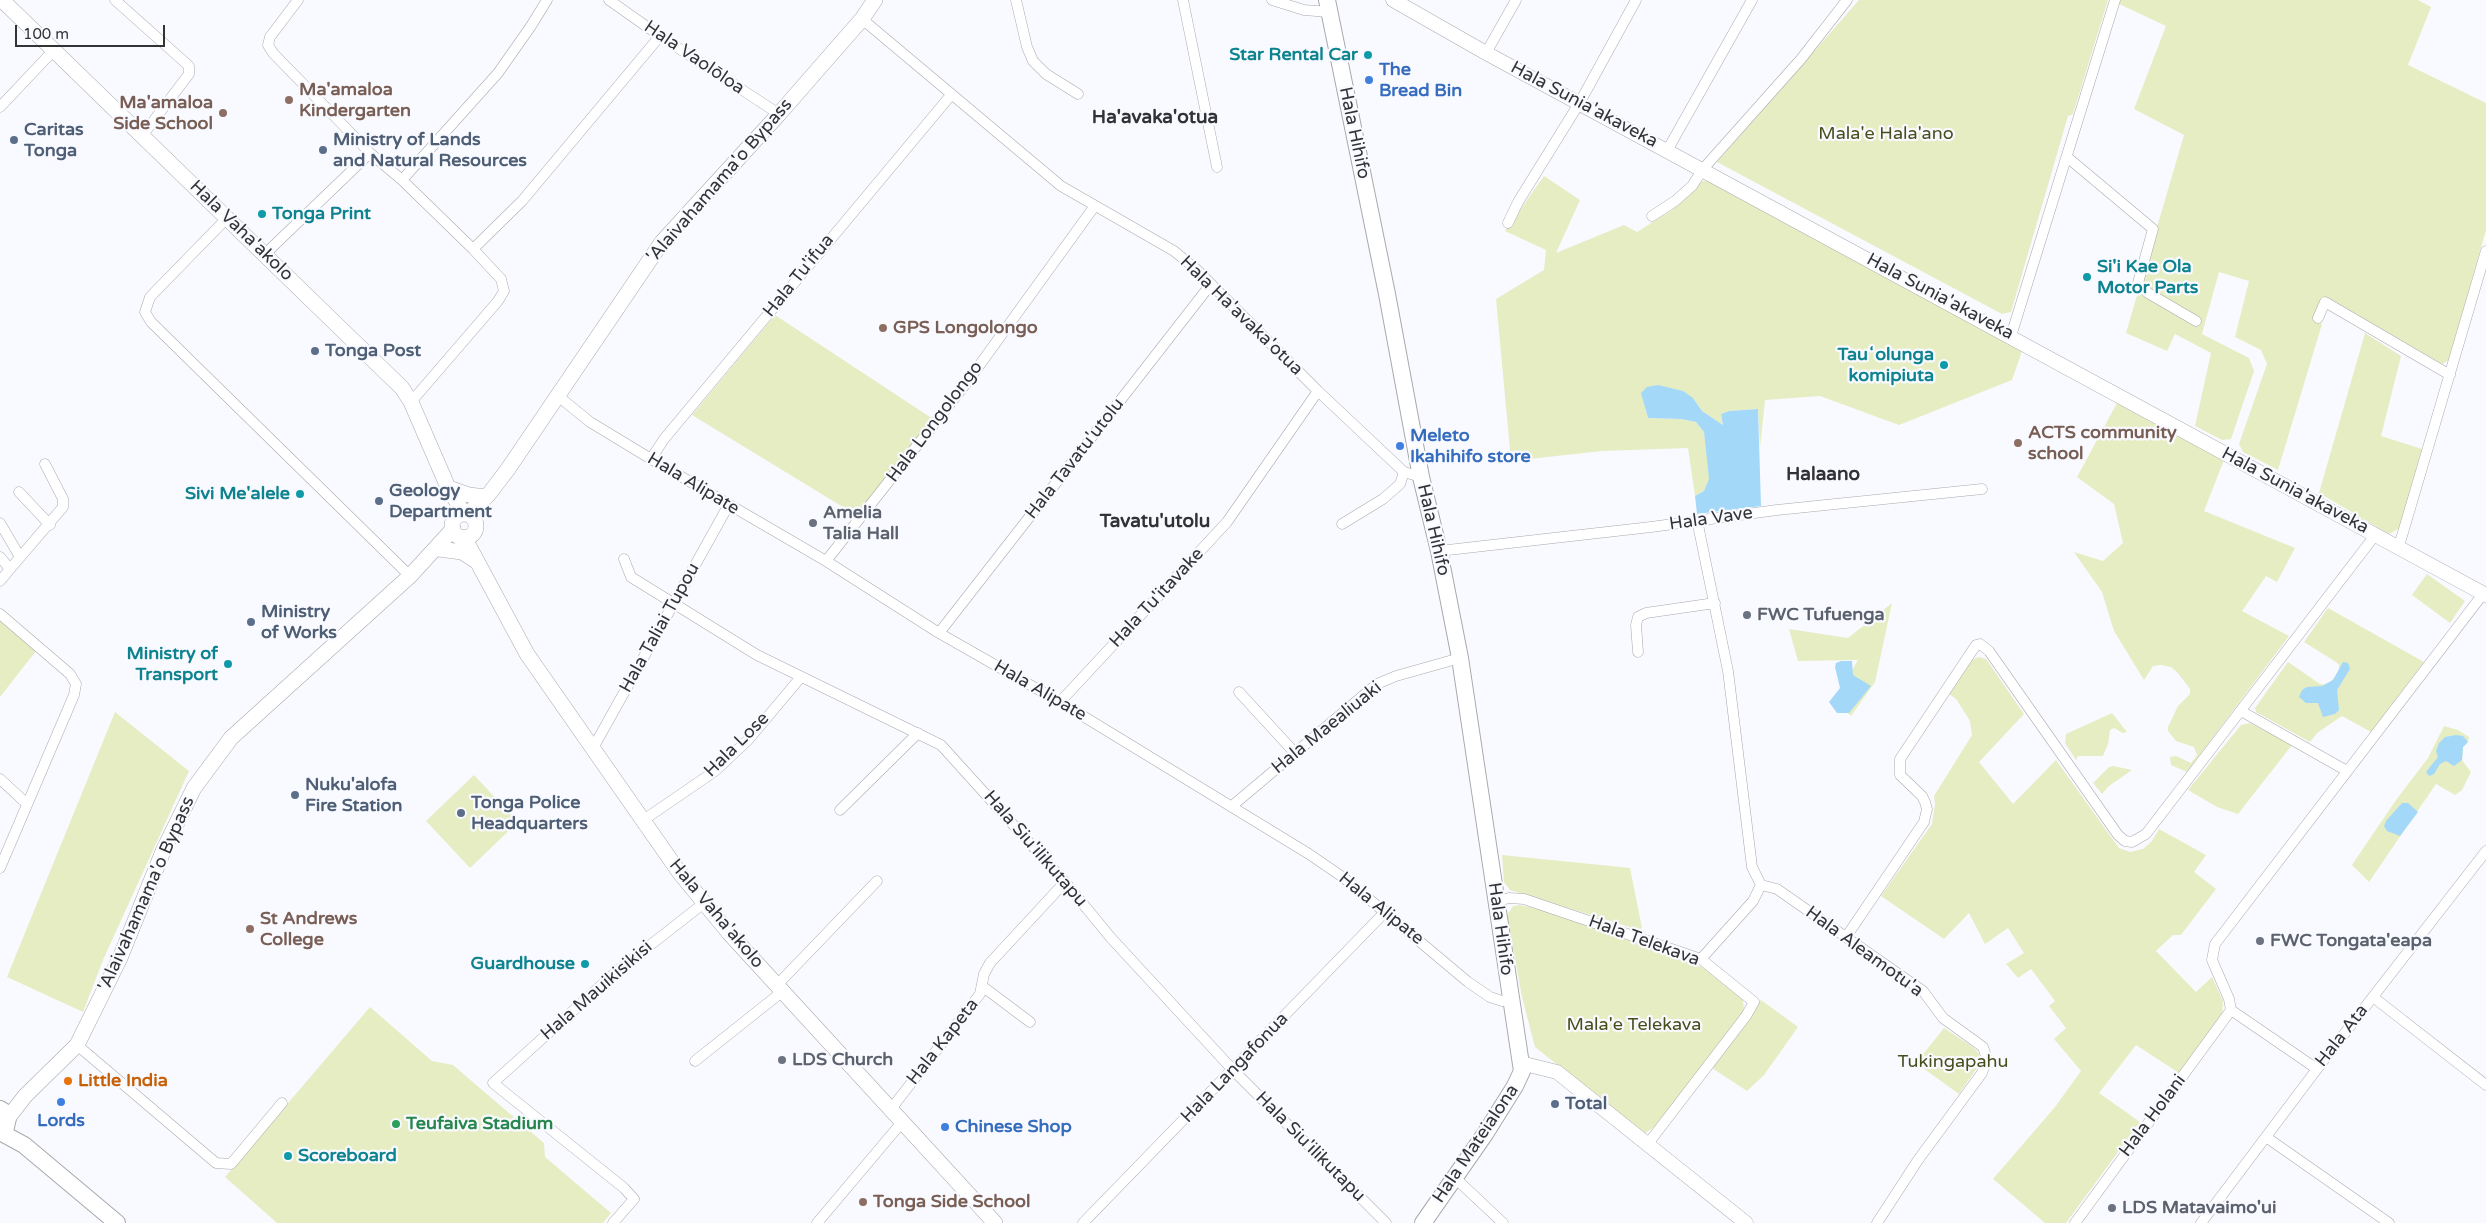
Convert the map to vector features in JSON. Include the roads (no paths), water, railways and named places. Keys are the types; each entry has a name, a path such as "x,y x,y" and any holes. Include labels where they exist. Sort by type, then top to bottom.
{"main road":[{"name":"Hala Vaha'akolo","path":"2,0 228,217 264,255 386,370 402,388 411,402 448,486 480,566 527,654 642,821 729,933 995,1223"},
{"name":"'Alaivahamama'o Bypass","path":"2,1120 77,1045 120,958 164,849 194,788 231,738 464,525 558,396 662,242 779,114 862,19 875,0"},
{"name":"Hala Hihifo","path":"1328,6 1388,294 1421,477 1439,550 1460,658 1495,902 1521,1064"},
{"path":"448,486 469,495 487,495"},
{"path":"435,552 462,552 480,566"},
{"name":"Hala Mateialona","path":"1423,1223 1515,1086 1522,1071 1521,1064"},
{"path":"2,1120 24,1145 116,1223"}],"street":[{"path":"115,0 188,66 189,74 142,136"},
{"path":"298,0 270,37 268,45 273,53 370,153 402,180 501,279 504,291 498,300 411,402"},
{"path":"402,180 498,73 547,0"},
{"name":"Hala Vaolōloa","path":"609,0 779,114"},
{"path":"1016,0 1027,47 1033,61 1046,74 1078,94"},
{"path":"1183,0 1217,166"},
{"path":"1272,0 1304,10 1328,6"},
{"path":"1486,53 1516,0"},
{"path":"1508,223 1518,202 1580,102 1636,0"},
{"path":"1668,149 1752,0"},
{"path":"1652,216 1675,201 1692,186 1702,169 1800,59 1848,0"},
{"path":"2011,336 2115,0"},
{"name":"Hala Sunia'akaveka","path":"1401,2 1486,53 1668,149 2484,594"},
{"name":"Hala Ha'avaka'otua","path":"862,19 1061,186 1094,207 1174,251 1211,284 1318,392 1404,472 1421,477"},
{"path":"473,249 522,202 660,36"},
{"path":"0,107 54,50"},
{"name":"Hala Tu'ifua","path":"651,459 664,439 951,95"},
{"path":"264,255 370,153"},
{"path":"2067,157 2153,229 2138,283 2148,293 2196,321"},
{"name":"Hala Longolongo","path":"826,561 968,381 1094,207"},
{"path":"228,217 150,297 144,312 151,322 410,576"},
{"path":"2399,546 2486,251"},
{"name":"Hala Tavatu'utolu","path":"939,633 1211,284"},
{"path":"2318,318 2326,302 2450,375"},
{"name":"Hala Tu'itavake","path":"1060,702 1227,522 1318,392"},
{"name":"Hala Alipate","path":"558,396 590,422 728,506 826,561 939,633 1060,702 1310,854 1344,878 1468,982 1490,997 1502,1001 1510,1000"},
{"path":"0,581 62,511 64,502 45,464"},
{"path":"1342,524 1384,499 1400,484 1404,472"},
{"name":"Hala Vave","path":"1439,550 1982,489"},
{"path":"20,492 50,525"},
{"name":"Hala Taliai Tupou","path":"592,750 728,506"},
{"path":"1696,520 1728,671 1752,867 1760,884 1753,901 1701,960"},
{"path":"0,524 20,557"},
{"path":"1846,937 1927,816 1922,796 1900,775 1900,759 1971,650 1980,644 1989,651 2118,835 2124,840 2132,842 2146,834 2376,534"},
{"path":"0,558 10,569"},
{"name":"Hala Siu'ilikutapu","path":"624,559 631,577 757,655 941,744 1065,882 1111,938 1233,1070 1386,1223"},
{"path":"2317,1069 2231,1010 2229,999 2212,960 2214,944 2484,594"},
{"path":"1638,652 1636,625 1638,617 1646,613 1715,603"},
{"path":"0,614 70,674 76,684 74,695 0,868"},
{"name":"Hala Maealiuaki","path":"1232,806 1376,684 1396,676 1460,658"},
{"name":"Hala Lose","path":"642,821 715,771 748,740 800,677"},
{"path":"1239,692 1295,753"},
{"path":"2241,711 2347,771"},
{"path":"840,810 918,733"},
{"path":"0,779 27,804"},
{"name":"Hala Ata","path":"2201,1223 2373,997 2482,866 2486,851"},
{"path":"695,1060 780,988 877,882"},
{"name":"Hala Kapeta","path":"891,1109 980,994 984,974 990,963 1065,882"},
{"name":"Hala Aleamotu'a","path":"1760,884 1777,889 1923,991 1943,1018 1983,1047 1987,1059 1982,1074 1918,1160 1877,1223"},
{"name":"Hala Telekava","path":"1495,902 1509,898 1524,899 1701,960 1754,1002 1746,1016 1647,1145"},
{"name":"Hala Mauikisikisi","path":"614,1223 634,1199 624,1188 493,1082 616,972 704,903"},
{"name":"Hala Langafonua","path":"1083,1223 1385,912"},
{"path":"982,986 1030,1022"},
{"path":"2373,997 2486,1085"},
{"name":"Hala Holani","path":"2075,1223 2231,1010"},
{"path":"77,1045 216,1163 231,1164 282,1103"},
{"path":"1521,1064 1558,1072 1746,1223"},
{"path":"817,1223 903,1122"},
{"path":"2266,1137 2389,1223"},
{"path":"1454,1177 1503,1223"}],"water":[{"path":"1658,385 1683,391 1693,398 1702,411 1723,425 1721,414 1729,411 1758,409 1761,506 1697,514 1695,496 1704,491 1709,479 1704,432 1696,422 1681,419 1648,418 1641,393 1647,387"},
{"path":"1852,661 1853,675 1871,686 1849,713 1837,713 1829,702 1840,688 1835,667 1836,663"},
{"path":"2343,662 2348,663 2350,669 2337,690 2339,710 2335,714 2323,717 2318,703 2306,703 2299,697 2302,690 2307,687 2322,686 2333,680"},
{"path":"2463,736 2468,742 2463,747 2462,760 2454,766 2446,761 2440,764 2434,774 2429,776 2426,772 2438,757 2436,751 2439,743 2445,737"},
{"path":"2402,803 2408,803 2418,812 2400,836 2387,831 2384,826 2386,821"}],"place":[{"name":"Star Rental Car","path":"1368,55"},
{"name":"The Bread Bin","path":"1369,80"},
{"name":"Ma'amaloa Kindergarten","path":"289,100"},
{"name":"Ma'amaloa Side School","path":"223,113"},
{"name":"Caritas Tonga","path":"14,140"},
{"name":"Ministry of Lands and Natural Resources","path":"323,150"},
{"name":"Tonga Print","path":"262,214"},
{"name":"Si'i Kae Ola Motor Parts","path":"2087,277"},
{"name":"GPS Longolongo","path":"883,328"},
{"name":"Tonga Post","path":"315,351"},
{"name":"Tauʻolunga komipiuta","path":"1944,365"},
{"name":"ACTS community school","path":"2018,443"},
{"name":"Meleto Ikahihifo store","path":"1400,446"},
{"name":"Sivi Me'alele","path":"300,494"},
{"name":"Geology Department","path":"379,501"},
{"name":"Amelia Talia Hall","path":"813,523"},
{"name":"FWC Tufuenga","path":"1747,615"},
{"name":"Ministry of Works","path":"251,622"},
{"name":"Ministry of Transport","path":"228,664"},
{"name":"Nuku'alofa Fire Station","path":"295,795"},
{"name":"Tonga Police Headquarters","path":"461,813"},
{"name":"St Andrews College","path":"250,929"},
{"name":"FWC Tongata'eapa","path":"2260,941"},
{"name":"Guardhouse","path":"585,964"},
{"name":"LDS Church","path":"782,1060"},
{"name":"Little India","path":"68,1081"},
{"name":"Lords","path":"61,1102"},
{"name":"Total","path":"1555,1104"},
{"name":"Teufaiva Stadium","path":"396,1124"},
{"name":"Chinese Shop","path":"945,1127"},
{"name":"Scoreboard","path":"288,1156"},
{"name":"Tonga Side School","path":"863,1202"},
{"name":"LDS Matavaimo'ui","path":"2112,1208"}],"district":[{"name":"Ha'avaka'otua","path":"1155,118"},
{"name":"Halaano","path":"1823,475"},
{"name":"Tavatu'utolu","path":"1155,522"}],"park label":[{"name":"Mala'e Hala'ano","path":"1886,134"},
{"name":"Mala'e Telekava","path":"1634,1025"},
{"name":"Tukingapahu","path":"1953,1062"}]}
